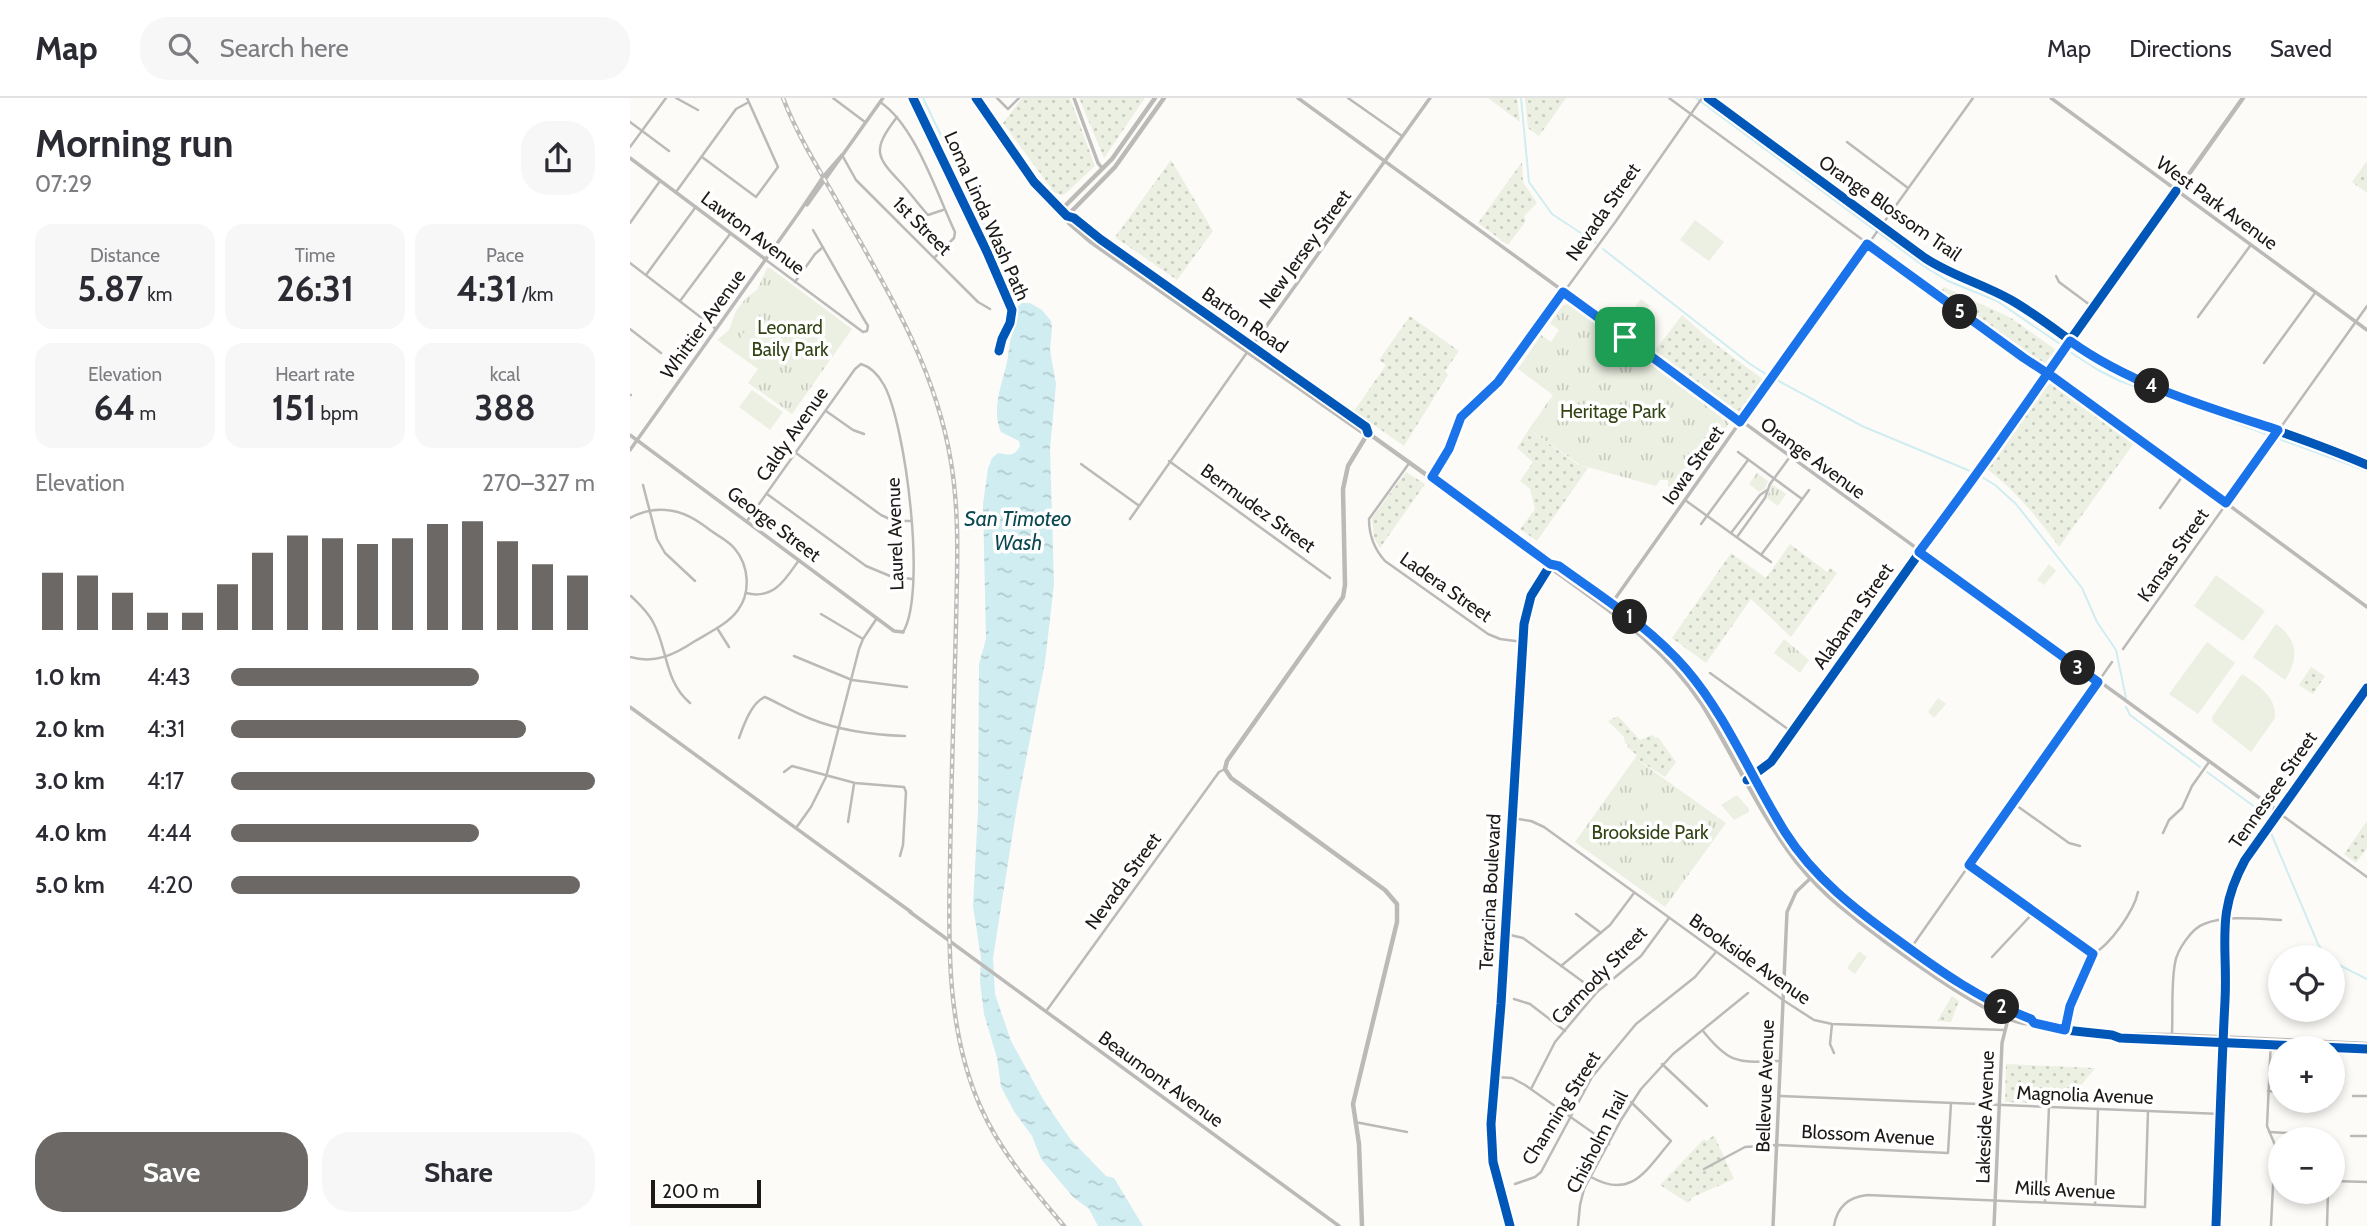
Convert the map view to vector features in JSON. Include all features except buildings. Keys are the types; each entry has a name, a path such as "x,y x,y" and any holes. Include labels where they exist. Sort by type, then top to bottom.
{"main road":[{"name":"Barton Road","path":"976,98 1034,182 1067,216 1069,223 1091,242 1362,432 1368,433 1432,477 1550,564 1555,571 1647,630 1672,654 1706,696 1786,834 1816,873 1856,910 1909,949 1968,990 2009,1014"},
{"path":"1061,210 1102,168 1155,98"},
{"path":"1067,216 1107,176 1164,98"},
{"name":"Alabama Street","path":"1747,780 1769,765 2243,98"},
{"path":"1129,135 1135,139"},
{"name":"Barton Road","path":"1067,216 1074,218 1366,427 1368,433"},
{"path":"1362,1226 1359,1144 1353,1104 1397,922 1397,904 1385,890 1231,778 1225,769 1227,761 1343,597 1343,489 1348,466 1368,433"},
{"name":"Terracina Boulevard","path":"1510,1226 1493,1162 1491,1124 1523,642 1531,596 1550,564"},
{"name":"Barton Road","path":"1610,606 1667,658 1702,704 1780,837 1810,878 1839,905 1969,999 2031,1019 2034,1023 2065,1030"},
{"path":"1667,658 1672,654"},
{"name":"Tennessee Street","path":"2223,1040 2226,988 2224,920 2234,880 2278,812 2367,688"},
{"path":"1968,990 1969,999"},
{"path":"1984,1006 1987,1003 2001,1007"},
{"path":"2065,1030 2112,1035 2268,1042"},
{"path":"2345,1044 2367,1044"},
{"path":"2345,1047 2367,1049"}],"street":[{"path":"630,147 666,98"},
{"path":"676,98 698,110"},
{"path":"833,98 865,122"},
{"path":"997,98 1009,109 1019,98"},
{"path":"1074,98 1102,168"},
{"name":"Orange Avenue","path":"1298,98 2278,812"},
{"path":"1348,98 1403,137"},
{"name":"New Jersey Street","path":"1130,519 1430,98"},
{"path":"1670,98 2367,607"},
{"name":"Nevada Street","path":"1432,477 1449,449 1461,417 1498,382 1702,98"},
{"name":"Iowa Street","path":"1610,606 1973,98"},
{"name":"West Park Avenue","path":"2050,98 2367,330"},
{"path":"676,192 736,109 747,100 778,167 756,197 702,157"},
{"path":"881,100 897,117 913,141 955,235 934,258"},
{"name":"Whittier Avenue","path":"630,450 881,100"},
{"path":"897,117 882,138 880,153 883,165 928,215 944,209"},
{"path":"630,122 669,151"},
{"path":"1847,142 1908,188"},
{"path":"762,147 766,145"},
{"name":"1st Street","path":"842,155 856,180 978,302 990,309"},
{"name":"Lawton Avenue","path":"630,158 865,332 868,329 823,247"},
{"path":"630,223 660,181"},
{"path":"646,275 695,208"},
{"path":"795,282 823,247 813,230"},
{"path":"680,302 730,234"},
{"path":"2198,317 2250,245"},
{"path":"630,263 716,328"},
{"path":"2056,276 2059,282 2094,308"},
{"path":"2264,363 2315,293"},
{"name":"Kansas Street","path":"2123,649 2367,306"},
{"path":"630,329 662,353"},
{"name":"Caldy Avenue","path":"747,521 861,364"},
{"name":"Laurel Avenue","path":"861,364 878,376 887,393 903,450 912,521 910,615 903,632"},
{"path":"826,411 853,430 864,434"},
{"name":"George Street","path":"630,435 894,631 903,632"},
{"path":"1738,452 1802,499"},
{"path":"796,453 881,515 894,521 912,521"},
{"path":"1737,537 1765,498 1774,478 1789,457"},
{"path":"1701,524 1748,460"},
{"name":"Bermudez Street","path":"1169,461 1330,578"},
{"name":"Ladera Street","path":"1410,462 1369,519 1370,533 1379,554 1488,634 1500,639 1523,642"},
{"path":"1081,464 1139,505"},
{"path":"2160,508 2185,473"},
{"path":"643,485 657,540 665,552 695,581"},
{"path":"1731,533 1760,495 1767,490"},
{"path":"1761,555 1809,490"},
{"path":"767,494 866,566 890,576 912,579"},
{"path":"1685,500 1771,562"},
{"path":"630,518 650,511 666,510 686,515 735,548 744,567 746,593 738,611 717,628 665,658 640,660 630,657"},
{"path":"746,593 764,595 775,590 799,560"},
{"path":"631,596 653,621 674,686 690,703"},
{"path":"821,614 863,639"},
{"path":"796,828 811,807 827,776 863,639 877,618"},
{"path":"717,628 729,647"},
{"path":"794,656 852,680 907,687"},
{"path":"1906,955 2112,662"},
{"path":"1710,673 1792,732"},
{"path":"739,737 745,722 762,697 768,697 814,720 841,728 905,736"},
{"name":"Beaumont Avenue","path":"630,707 1339,1226"},
{"path":"2163,833 2169,820 2182,808 2192,786 2209,762"},
{"path":"784,772 792,766 855,783 904,787 903,845 900,856"},
{"name":"Nevada Street","path":"1046,1012 1210,783 1225,769"},
{"path":"848,822 855,783"},
{"path":"2013,803 2069,843 2080,846"},
{"path":"2278,812 2367,877"},
{"name":"Brookside Avenue","path":"1512,818 1539,824 1716,953 1814,1020 1832,1024 2004,1030"},
{"path":"1969,865 2093,954"},
{"name":"Bellevue Avenue","path":"1773,1226 1787,912 1792,898 1816,873"},
{"path":"2065,1030 2070,1006 2093,954 2109,941 2136,903 2138,892"},
{"path":"1561,966 1601,933 1634,893"},
{"path":"1992,957 2034,912"},
{"path":"1576,914 1601,933"},
{"name":"Carmody Street","path":"1531,1089 1542,1072 1551,1048 1597,992 1641,956 1669,918"},
{"path":"2172,1038 2175,962 2200,926 2224,920 2281,920"},
{"path":"1505,934 1523,938 1597,992"},
{"name":"Channing Street","path":"1515,1184 1541,1172 1590,1080 1625,1036 1695,977 1716,953"},
{"name":"Chisholm Trail","path":"1578,1226 1580,1205 1591,1177 1631,1102 1662,1064 1748,993"},
{"path":"1514,999 1530,1004 1565,1031"},
{"name":"Lakeside Avenue","path":"1994,1226 2004,1030 2009,1014"},
{"path":"1832,1024 1830,1044 1833,1053"},
{"path":"1703,1031 1720,1052 1735,1060 1781,1060"},
{"path":"2216,1226 2223,1040"},
{"path":"1662,1064 1707,1106"},
{"path":"1494,1076 1512,1078 1531,1089 1609,1144"},
{"path":"2268,1091 2268,1129"},
{"name":"Magnolia Avenue","path":"1780,1096 2221,1114"},
{"path":"2353,1096 2367,1096"},
{"path":"1591,1177 1612,1185 1633,1183 1671,1141 1631,1102"},
{"name":"Blossom Avenue","path":"1777,1145 1948,1153 1951,1102"},
{"path":"2045,1203 2049,1107"},
{"path":"2095,1205 2098,1109"},
{"name":"Mills Avenue","path":"1834,1226 1840,1209 1850,1199 1860,1196 2145,1207 2148,1111"},
{"path":"1355,1122 1407,1132"},
{"path":"2351,1136 2367,1136"},
{"path":"1704,1169 1742,1147 1777,1145"},
{"path":"2345,1181 2367,1182"},
{"path":"2271,1226 2272,1204"},
{"path":"2327,1226 2328,1204"}],"green space":[{"path":"1022,98 1070,98 1095,166 1065,194 1054,192 1003,123"},
{"path":"1079,98 1145,98 1104,158"},
{"path":"1488,98 1517,98 1520,122"},
{"path":"1525,98 1566,98 1539,136 1528,128"},
{"path":"1171,160 1213,231 1177,280 1115,237"},
{"path":"2367,161 2367,193 2352,182"},
{"path":"1522,162 1523,182 1537,203 1524,216 1526,221 1508,245 1478,223"},
{"path":"1695,220 1724,242 1709,261 1680,240"},
{"name":"Leonard Baily Park","path":"767,268 852,329 792,414 748,383 758,369 717,340 729,330 736,311 746,298 757,290"},
{"path":"780,287 820,316 816,322 825,311 843,324 844,328 832,345 817,333 815,323 803,339 763,310"},
{"path":"1944,287 2011,318 2056,350 2043,366 2025,357 1939,293"},
{"path":"1641,299 1650,306 1640,320 1630,313"},
{"name":"Heritage Park","path":"1569,304 1730,422 1686,488 1668,487 1668,480 1660,480 1656,486 1580,465 1529,429 1553,395 1518,369 1541,335 1551,342 1559,330 1550,323 1563,305"},
{"path":"1682,315 1764,380 1741,412 1737,412 1654,352"},
{"path":"1410,316 1459,351 1445,371 1448,375 1404,446 1354,411 1386,365 1379,360"},
{"path":"747,328 763,339 752,355 736,344"},
{"path":"784,372 801,384 790,402 780,394 777,382"},
{"path":"2051,383 2134,443 2059,547 2026,505 1987,469 2044,388"},
{"path":"752,390 783,412 770,430 739,407"},
{"path":"1529,429 1577,464 1588,468 1537,541 1520,529 1535,509 1530,489 1520,481 1533,462 1517,448"},
{"path":"1406,472 1425,484 1380,548 1374,538 1372,518"},
{"path":"1757,473 1768,481 1765,489 1759,492 1749,484"},
{"path":"1772,484 1786,494 1778,506 1767,498"},
{"path":"1790,544 1827,572 1830,568 1837,573 1791,637 1751,599 1706,663 1672,638 1731,553 1766,578"},
{"path":"2049,564 2056,571 2044,585 2037,580"},
{"path":"2216,575 2265,611 2243,641 2194,606"},
{"path":"2276,624 2289,636 2294,650 2293,664 2285,680 2253,657"},
{"path":"1784,639 1809,660 1800,673 1774,653"},
{"path":"2207,642 2235,663 2198,714 2169,694"},
{"path":"2311,667 2325,676 2313,694 2299,685"},
{"path":"2242,674 2265,692 2275,711 2275,718 2251,752 2213,722 2212,717"},
{"path":"1938,698 1946,704 1934,718 1928,712"},
{"path":"1618,716 1640,740 1652,735 1658,737 1676,762 1665,777 1635,758 1637,755 1627,747 1629,745 1625,743 1624,737 1608,721"},
{"name":"Brookside Park","path":"1635,758 1726,823 1665,907 1575,842"},
{"path":"1737,795 1749,812 1734,820 1721,805"},
{"path":"1655,797 1683,818 1669,839 1640,818"},
{"path":"2367,821 2367,848 2356,863 2344,854"},
{"path":"1859,951 1867,957 1855,974 1847,968"},
{"path":"1952,996 1959,1001 1951,1022 1937,1021"},
{"path":"2006,1064 2095,1068 2066,1104 2005,1102"},
{"path":"1714,1135 1734,1179 1693,1197 1688,1203 1660,1185 1704,1139 1707,1141"}],"water":[{"name":"San Timoteo Wash","path":"1022,303 1030,303 1042,310 1051,321 1052,328 1050,350 1056,384 1050,449 1054,584 1045,662 1017,806 993,958 995,994 1011,1041 1043,1099 1071,1140 1106,1176 1114,1178 1143,1226 1098,1226 1089,1209 1073,1197 1041,1159 1032,1136 1001,1087 997,1058 984,1014 980,982 981,958 973,906 978,810 979,664 986,639 983,504 992,458 998,453 1013,454 1020,446 1019,441 1001,432 997,406 1011,338 1017,322 1016,308"}],"waterway":[{"path":"923,98 1023,305"},
{"path":"1521,98 1529,182 1552,214 1596,243"},
{"path":"1696,98 1925,267 1948,281 1997,301 2063,346"},
{"path":"1603,249 1769,376"},
{"path":"2067,350 2120,381 2367,471"},
{"path":"1775,379 1862,426 1970,471"},
{"path":"1982,477 2016,504 2082,588 2097,622 2116,650 2126,698"},
{"path":"2126,707 2130,715 2200,767"},
{"path":"2207,772 2259,810 2264,818"},
{"path":"2271,833 2319,945"},
{"path":"2345,968 2367,979"}],"railway":[{"path":"783,98 806,147 904,323 933,391 943,426 954,482 957,543 949,927 956,1020 970,1079 989,1124 1018,1170 1064,1226"}],"cycle path":[{"name":"Loma Linda Wash Path","path":"913,98 1012,310 999,351"},
{"path":"976,98 1034,182 1067,216 1074,218 1366,427 1368,433"},
{"name":"Orange Blossom Trail","path":"1708,98 1925,258 2011,300 2116,370 2190,401 2367,465"},
{"path":"1747,780 1771,762 2176,191"},
{"path":"1510,1226 1493,1162 1491,1124 1524,624 1531,596 1551,564"},
{"path":"2216,1226 2225,1001 2225,929 2230,897 2245,860 2367,688"},
{"path":"2034,1023 2120,1038 2367,1049"}],"route":[{"path":"1625,337 1563,292 1498,382 1461,417 1449,449 1432,477 1550,564 1559,566 1632,618 1672,654 1706,696 1794,846 1842,898 1968,990 2031,1019 2034,1023 2065,1030 2070,1006 2093,954 1969,865 2098,682 1919,552 1978,470 2047,373 2070,341 2109,367 2134,379 2278,430 2226,503 2053,377 2047,373 2024,358 1867,244 1740,422 1625,337"}]}
